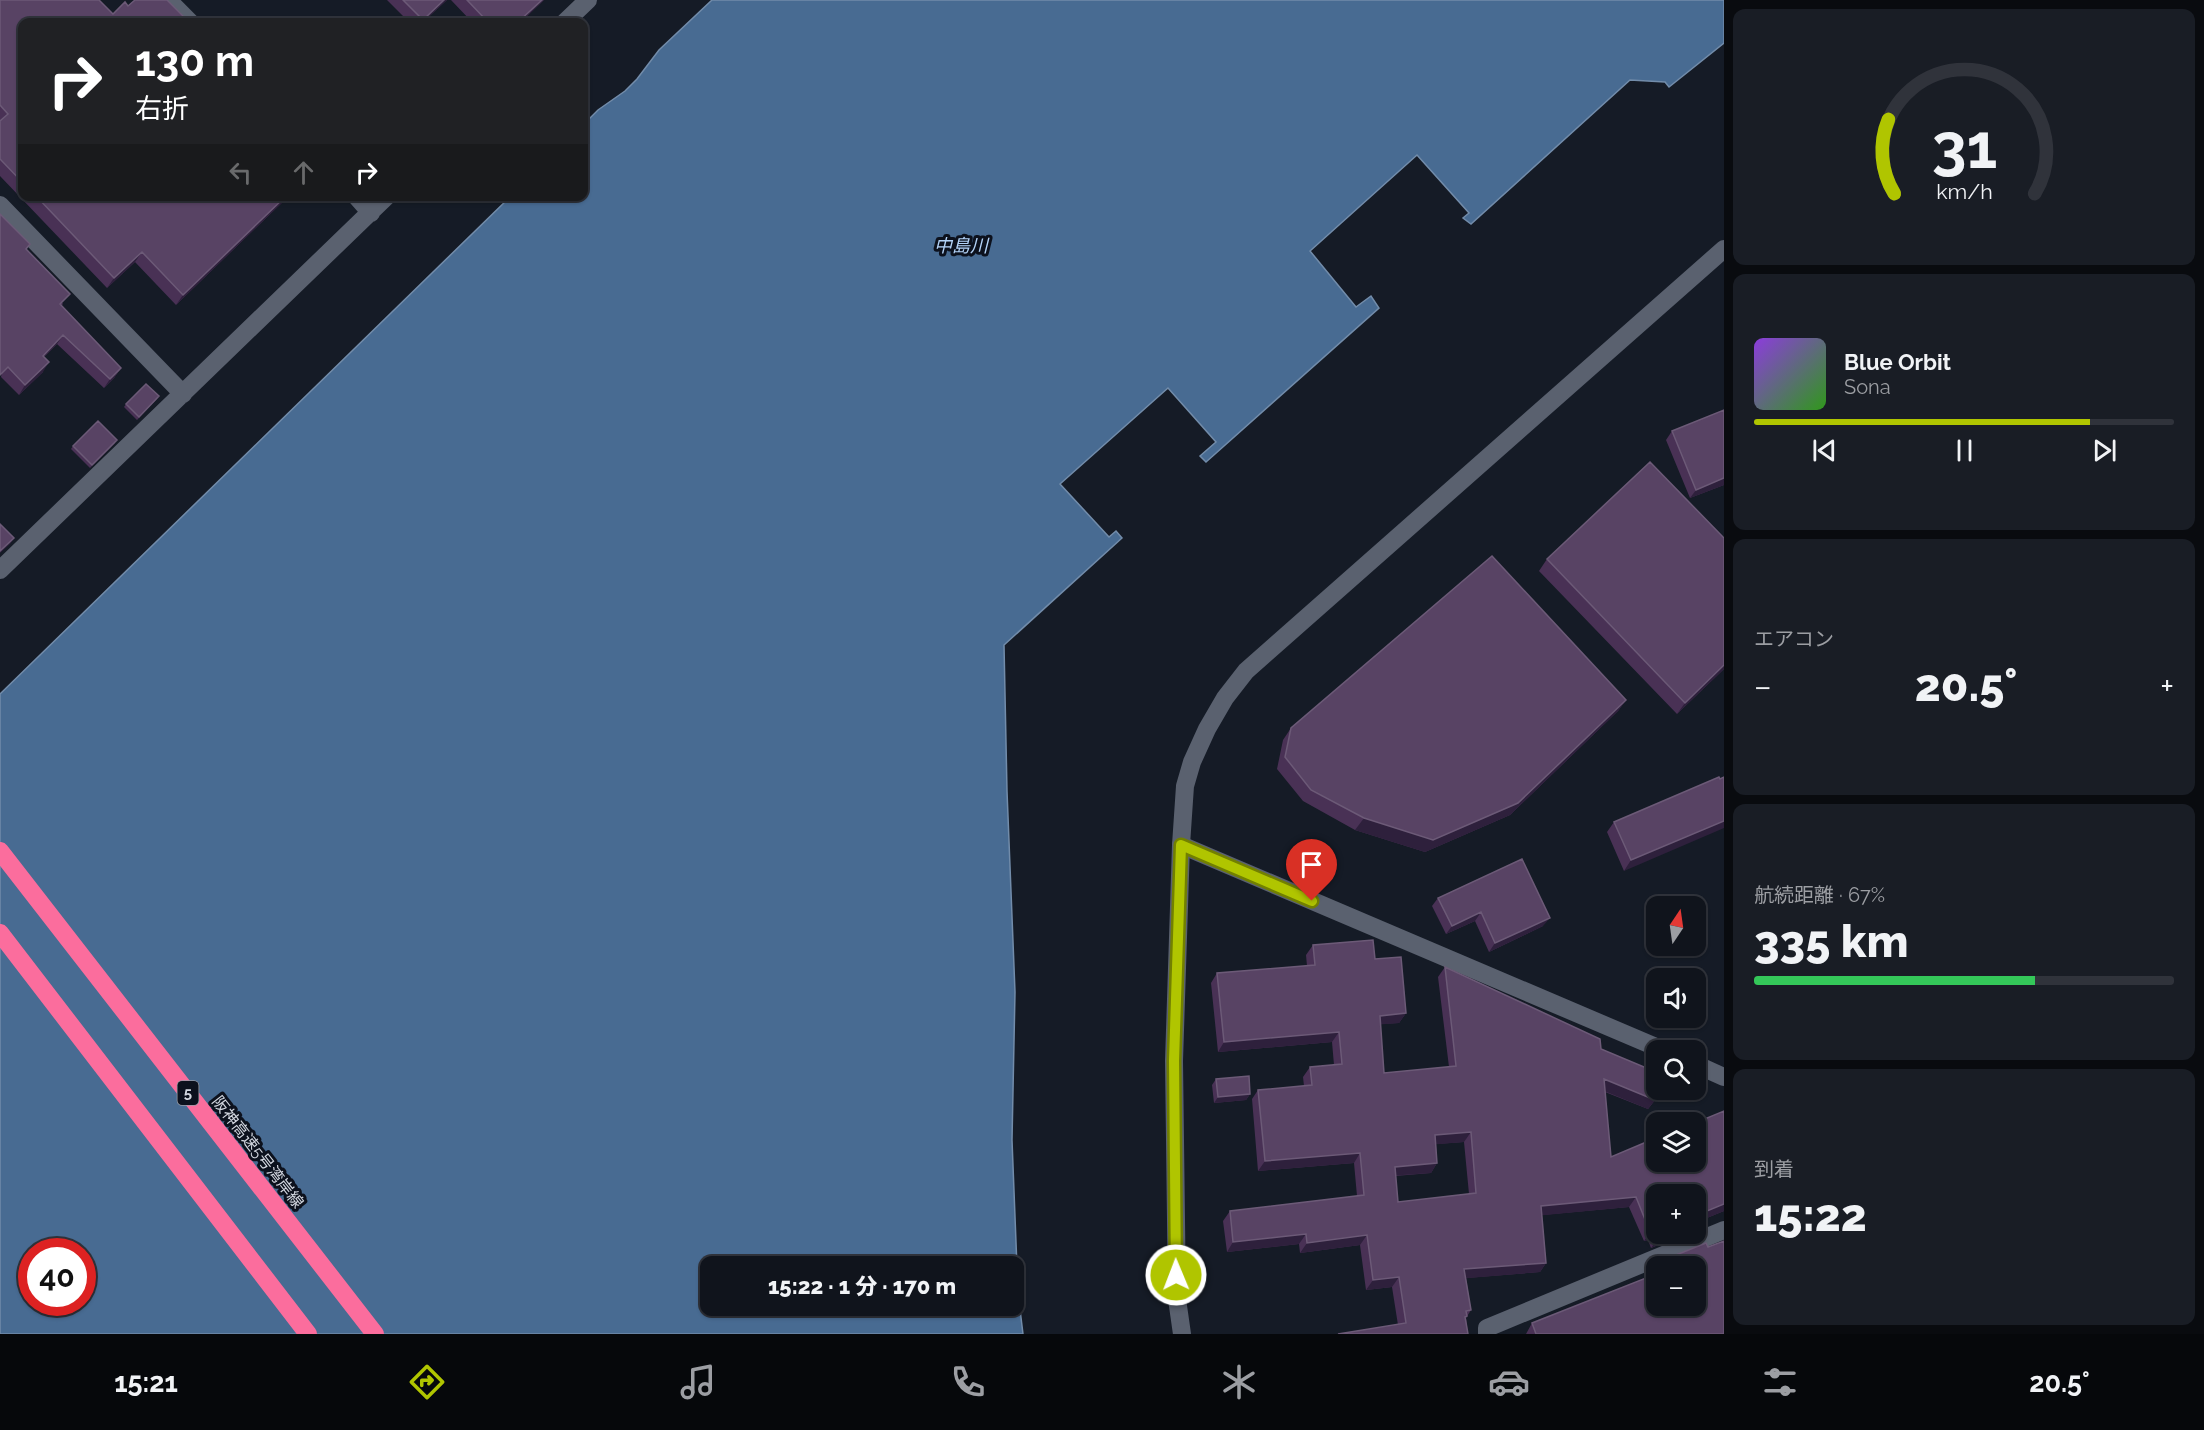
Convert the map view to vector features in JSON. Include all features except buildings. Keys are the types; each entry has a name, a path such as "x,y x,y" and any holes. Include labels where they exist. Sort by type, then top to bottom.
{"highway":[{"name":"阪神高速5号湾岸線","path":"0,851 375,1334"},
{"path":"0,933 308,1334"}],"street":[{"path":"168,0 186,18"},
{"path":"569,18 588,0"},
{"path":"360,201 371,213"},
{"path":"0,570 382,201"},
{"path":"0,205 183,394"},
{"path":"1182,1334 1177,1299 1174,1061 1181,845 1185,786 1192,762 1225,698 1246,671 1724,249"},
{"path":"1181,845 1646,1043"},
{"path":"1706,1069 1724,1077"},
{"path":"1487,1334 1487,1328 1724,1230"}],"water":[{"name":"中島川","path":"712,0 1724,0 1724,43 1669,87 1665,82 1630,80 1471,224 1463,218 1469,213 1417,155 1310,251 1356,307 1371,296 1379,308 1206,462 1200,456 1216,442 1168,388 1060,484 1109,537 1116,531 1122,538 1004,645 1015,992 1012,1140 1017,1256 700,1256 700,1316 1021,1316 1023,1334 0,1334 0,694 506,201 588,201 588,120 625,91 659,50"}],"route":[{"path":"1176,1275 1174,1061 1181,845 1312,901"}]}
